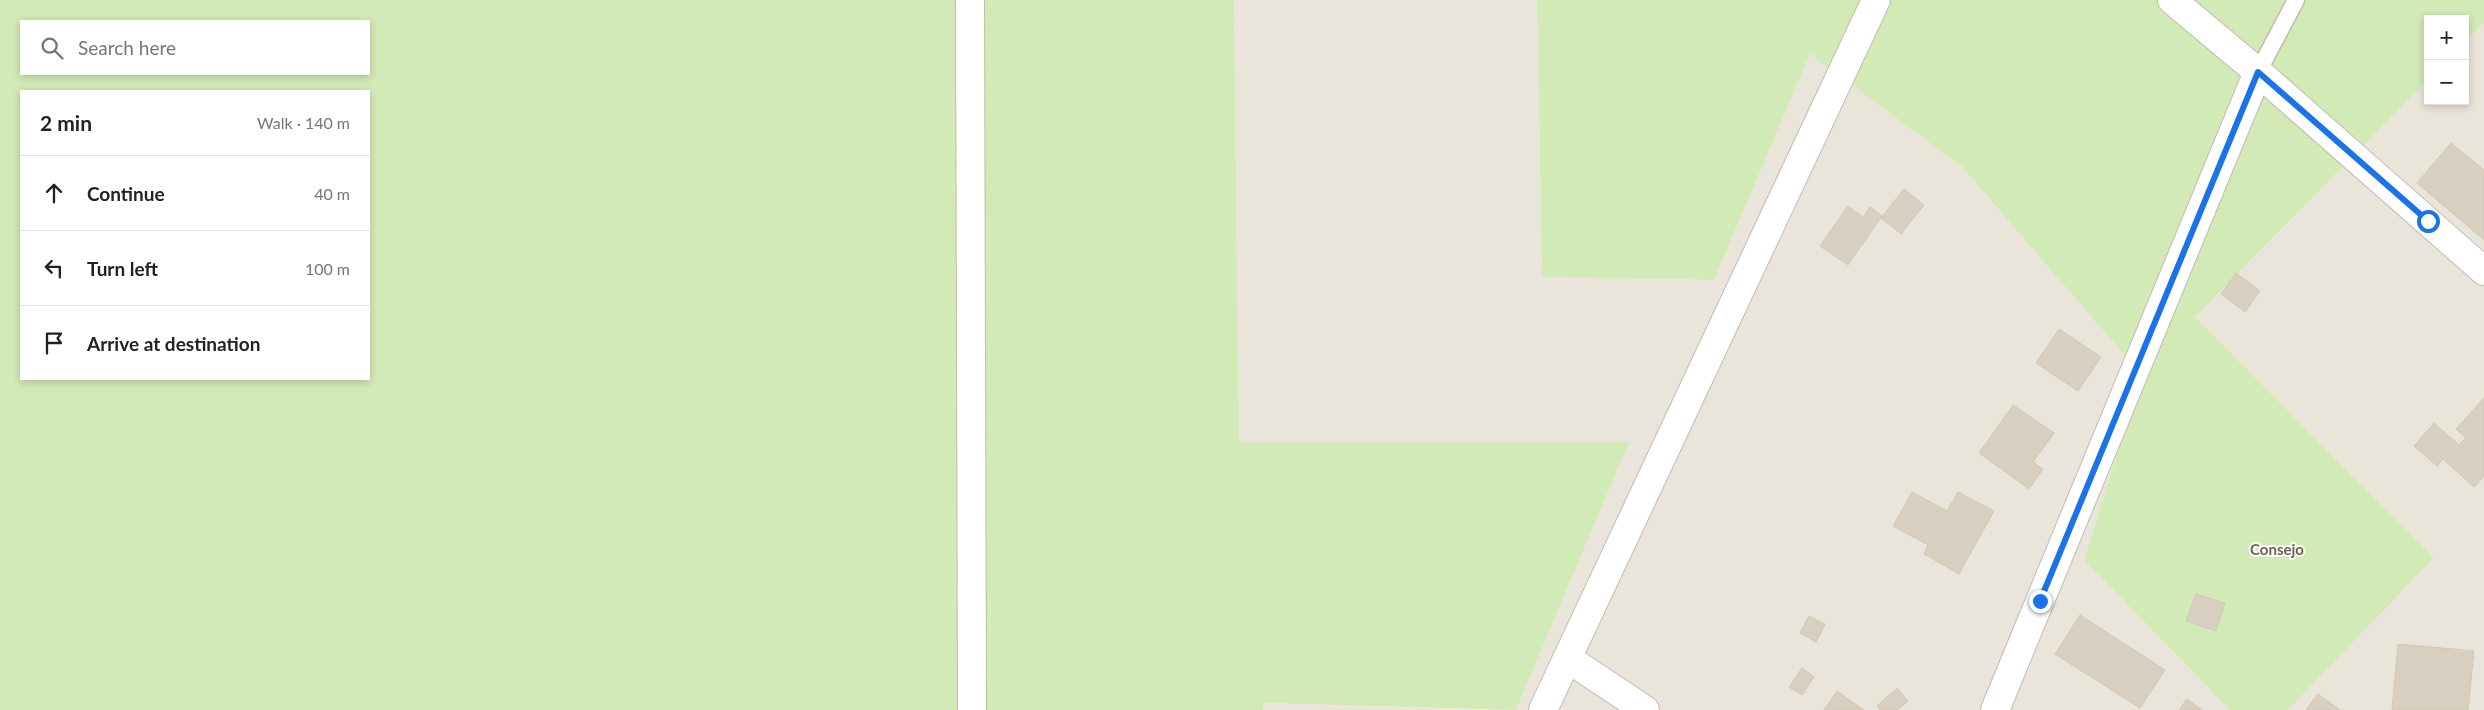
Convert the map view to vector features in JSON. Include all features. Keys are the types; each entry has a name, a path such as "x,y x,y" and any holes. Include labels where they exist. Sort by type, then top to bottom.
{"street":[{"path":"970,0 972,710"},
{"path":"1542,710 1876,0"},
{"path":"2172,0 2258,72 2484,271"},
{"path":"1995,710 2258,72"},
{"path":"1567,658 1645,710"}],"lane":[{"path":"2258,72 2296,0"}],"shaded area":[{"path":"1234,0 1537,0 1542,277 1714,280 1810,54 1962,167 2143,375 2084,560 2230,710 1516,710 1629,442 1239,442"},
{"path":"2484,23 2484,710 2288,710 2434,558 2195,317 2424,84 2424,105 2469,105 2469,38"},
{"path":"1263,703 1488,710 1263,710"}],"green space":[{"path":"0,0 1234,0 1239,442 1629,442 1516,710 1263,703 1263,710 0,710"},
{"path":"1537,0 2484,0 2484,23 2469,38 2469,15 2424,15 2424,84 2195,317 2434,558 2288,710 2230,710 2084,560 2142,375 1962,167 1810,54 1714,280 1542,277"}],"building":[{"path":"2451,143 2484,170 2484,240 2417,183"},
{"path":"1904,189 1924,205 1901,234 1881,218"},
{"path":"1848,206 1863,217 1870,207 1882,216 1848,265 1820,246"},
{"path":"2236,273 2260,291 2245,312 2221,294"},
{"path":"2059,329 2101,357 2078,391 2036,363"},
{"path":"2484,398 2484,476 2474,487 2443,459 2437,466 2414,446 2434,423 2459,445 2466,438 2456,429"},
{"path":"2013,405 2054,433 2033,462 2043,469 2029,489 1979,453"},
{"path":"1912,492 1947,511 1958,492 1994,511 1959,574 1924,554 1928,545 1893,526"},
{"path":"2196,594 2225,603 2216,631 2186,621"},
{"path":"2080,615 2165,670 2140,708 2055,654"},
{"path":"1809,616 1825,624 1816,642 1800,633"},
{"path":"2398,644 2474,651 2468,710 2392,710"},
{"path":"1802,668 1814,677 1802,695 1789,687"},
{"path":"1897,688 1908,701 1897,710 1880,710 1877,706"},
{"path":"1837,691 1864,710 1824,710"},
{"path":"2318,694 2340,710 2306,710"},
{"path":"2187,699 2202,710 2179,710"}],"district":[{"name":"Consejo","path":"2277,549"}],"route":[{"path":"2040,601 2258,72 2428,221"}]}
